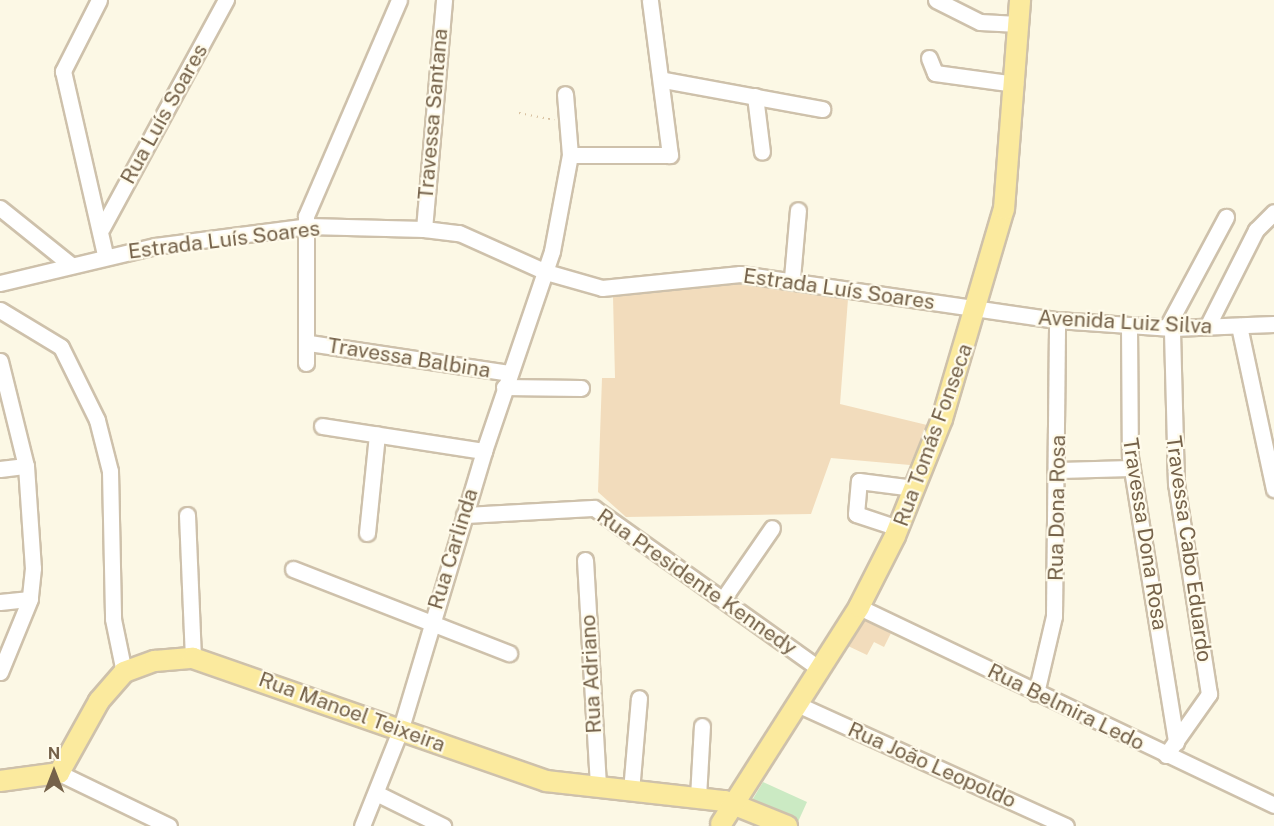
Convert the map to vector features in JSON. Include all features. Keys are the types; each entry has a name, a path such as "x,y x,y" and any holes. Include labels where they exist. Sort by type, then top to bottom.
{"main road":[{"name":"Rua Tomás Fonseca","path":"727,819 859,607 898,528 914,488 976,310 1004,209 1020,0"},
{"name":"Rua Manoel Teixeira","path":"59,773 99,701 124,672 155,661 193,658 400,728 509,770 598,788 698,797 727,819 787,826"},
{"path":"0,781 59,773"}],"street":[{"path":"99,0 63,71 102,228 105,255"},
{"name":"Rua Luís Soares","path":"102,228 225,0"},
{"path":"306,363 309,343 306,216 323,171 399,0"},
{"name":"Travessa Santana","path":"424,229 444,0"},
{"path":"570,155 670,155 664,80 650,0"},
{"path":"936,0 980,22 1018,24"},
{"path":"929,58 935,73 1015,84"},
{"path":"664,80 822,109"},
{"name":"Rua Carlinda","path":"362,826 400,728 484,451 546,272 570,155 565,94"},
{"path":"755,96 762,152"},
{"path":"0,208 70,264"},
{"path":"792,279 798,210"},
{"path":"1207,327 1256,230 1274,212"},
{"path":"1169,328 1226,217"},
{"name":"Estrada Luís Soares","path":"0,283 105,255 308,226 424,229 459,233 546,272 602,288 708,274 792,279 976,310"},
{"path":"0,310 61,347 97,420 111,480 112,600 124,672"},
{"name":"Avenida Luiz Silva","path":"976,310 1057,320 1169,328 1274,324"},
{"name":"Rua Dona Rosa","path":"1036,693 1054,616 1058,471 1057,320"},
{"name":"Travessa Dona Rosa","path":"1129,325 1132,468 1176,742"},
{"path":"1239,326 1274,489"},
{"name":"Travessa Cabo Eduardo","path":"1166,755 1209,694 1176,484 1169,328"},
{"name":"Travessa Balbina","path":"309,343 507,380 581,388"},
{"path":"0,361 26,465 33,544 30,599 0,672"},
{"path":"322,426 484,451"},
{"path":"367,533 377,435"},
{"path":"0,469 26,465"},
{"path":"1058,471 1132,468"},
{"path":"898,528 856,514 859,481 914,488"},
{"name":"Rua Presidente Kennedy","path":"464,514 594,508 820,669"},
{"path":"187,515 193,658"},
{"path":"723,599 772,528"},
{"name":"Rua Adriano","path":"585,560 598,788"},
{"path":"293,569 509,652"},
{"path":"0,602 30,599"},
{"name":"Rua Belmira Ledo","path":"859,607 1274,805"},
{"path":"631,791 639,698"},
{"name":"Rua João Leopoldo","path":"799,705 1066,826"},
{"path":"698,797 702,726"},
{"path":"59,773 169,826"},
{"path":"376,793 443,826"}],"path":[{"path":"519,113 567,123"}],"green space":[{"path":"763,782 807,802 797,824 751,802"}],"building":[{"path":"740,284 848,299 840,404 927,425 910,465 831,458 811,514 626,517 598,492 602,378 615,378 613,297"},
{"path":"865,620 891,633 884,647 874,642 867,655 848,646"}]}
